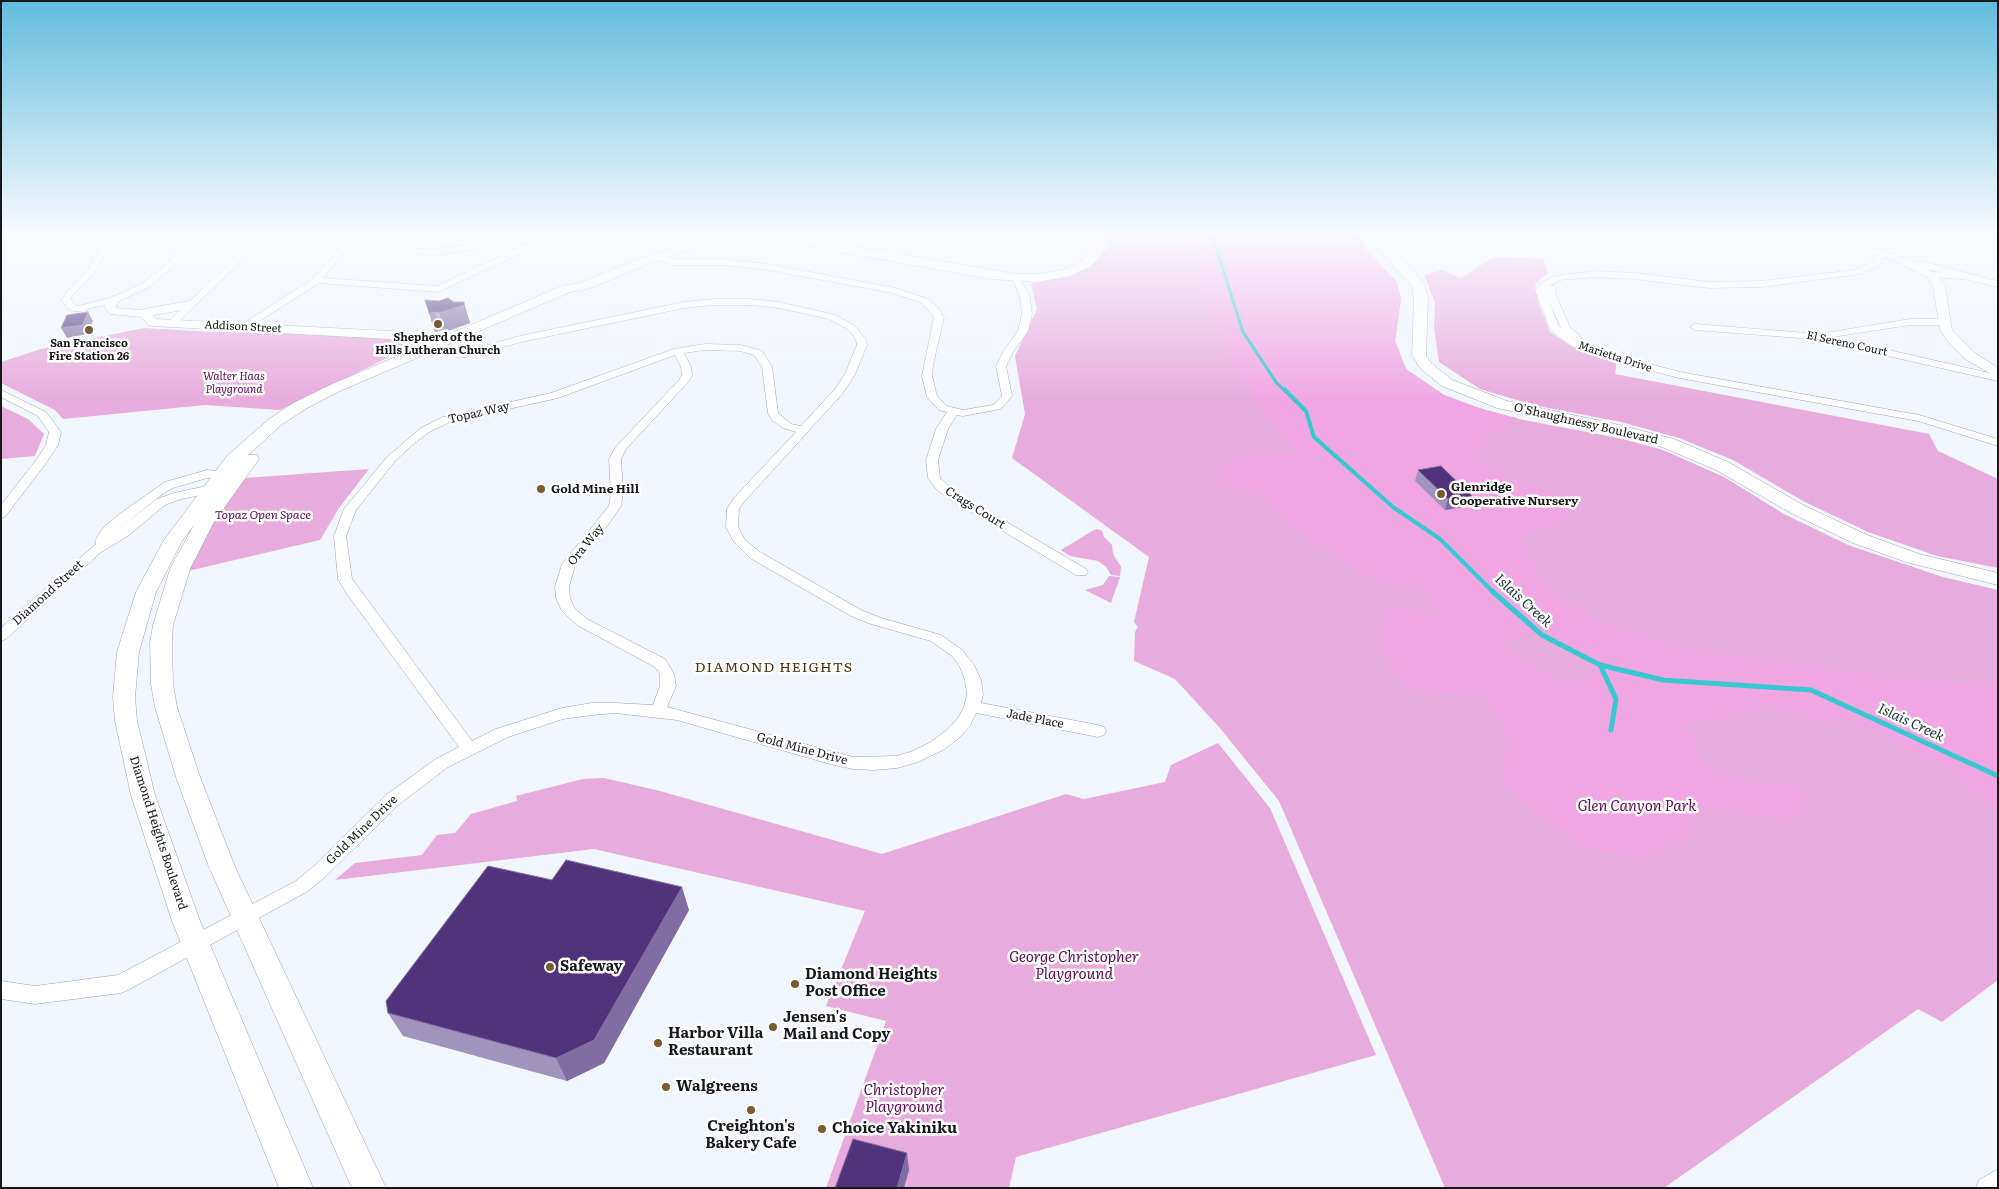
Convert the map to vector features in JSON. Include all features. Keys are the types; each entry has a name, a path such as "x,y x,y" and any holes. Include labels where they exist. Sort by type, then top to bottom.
{"main road":[{"name":"Diamond Heights Boulevard","path":"296,1188 195,944 176,895 143,795 132,751 124,697 130,645 146,592 168,548 253,440 293,410 335,388 579,289"},
{"name":"O'Shaughnessy Boulevard","path":"1419,289 1421,299 1419,356 1426,366 1447,383 1503,405 1612,428 1668,444 1722,466 1813,518 1860,539 1913,558 1998,579"},
{"name":"Diamond Heights Boulevard","path":"221,483 205,521 180,569 163,625 161,663 166,707 188,777 222,867 369,1188"}],"street":[{"path":"73,289 66,300 70,306 76,309 97,312 114,306 139,289"},
{"path":"172,323 205,289"},
{"path":"244,327 302,289"},
{"path":"887,289 925,301 936,311 939,317 927,376 930,388 936,403 953,412 963,413 997,407 1007,396 1002,366 1008,352 1023,331 1027,314 1025,297 1021,289"},
{"name":"Marietta Drive","path":"1540,289 1554,327 1565,339 1601,354 1679,375 1919,418 1998,443"},
{"name":"Marietta Drive","path":"1552,289 1550,293 1566,328 1575,337 1594,346 1684,370 1918,413 1962,424 1998,437"},
{"path":"1940,289 1946,330 1953,340 1970,356 1998,374"},
{"name":"Gold Mine Drive","path":"1,990 35,994 121,984 302,886 392,800 442,763 469,748 502,734 562,714 592,709 616,708 658,710 678,714 830,758 853,763 874,764 918,756 937,746 953,734 972,706 975,694 974,680 967,665 948,645 936,638 876,621 856,613 754,555 735,536 732,518 733,509 738,501 845,384 862,345 857,333 848,325 832,317 779,305 741,301 698,303 520,339 466,354 456,354 436,348"},
{"path":"114,306 141,313 189,305"},
{"name":"Addison Street","path":"141,313 146,314 152,322 390,334 412,339 436,348"},
{"path":"1820,337 1910,322 1944,322"},
{"name":"El Sereno Court","path":"1695,327 1820,337 1998,378"},
{"name":"Topaz Way","path":"469,748 352,592 345,579 340,536 350,509 391,459 406,444 425,430 447,419 554,396 678,351 716,346 741,348 758,353 767,367 773,413 776,418 787,426 803,430"},
{"name":"Ora Way","path":"658,710 668,686 667,674 660,663 582,622 569,611 563,598 562,587 569,564 602,526 615,506 617,493 615,480 616,460 621,448 671,395 687,375 686,367 678,351"},
{"path":"1,393 42,414 55,432 52,445 1,514"},
{"name":"Crags Court","path":"953,412 942,429 932,460 934,478 941,487 1081,572"},
{"name":"Diamond Street","path":"95,550 108,531 160,490 200,475 221,483"},
{"name":"Diamond Street","path":"3,632 95,550 124,532 161,502 221,483"},
{"name":"Jade Place","path":"972,706 1098,732"},
{"path":"1987,1188 1998,1180"}],"green space":[{"name":"Glen Canyon Park","path":"1032,289 1398,289 1401,298 1395,341 1406,369 1444,395 1479,408 1519,419 1623,439 1663,450 1724,477 1784,514 1848,545 1943,577 1998,590 1998,980 1942,1022 1918,1009 1664,1188 1445,1188 1279,801 1219,727 1175,679 1134,661 1135,632 1138,627 1134,622 1149,557 1012,458 1025,414 1015,356 1037,309"},
{"path":"1202,289 1398,289 1401,298 1395,341 1406,369 1444,395 1479,408 1519,419 1489,437 1471,457 1515,481 1573,499 1563,520 1520,538 1544,586 1602,624 1692,650 1932,683 1998,685 1998,806 1966,791 1956,773 1849,719 1824,723 1770,705 1708,721 1677,724 1699,734 1694,752 1707,766 1741,780 1799,786 1807,808 1790,821 1698,806 1688,837 1644,858 1581,847 1502,784 1508,737 1485,695 1407,690 1379,648 1387,611 1403,606 1440,620 1426,592 1412,586 1384,584 1304,537 1262,495 1219,484 1218,466 1248,455 1298,452 1264,412 1232,365 1207,312","holes":["1544,629 1588,654 1593,672 1581,684 1560,682 1497,644"]},
{"path":"1430,289 1536,289 1539,305 1550,332 1572,347 1617,362 1615,374 1929,434 1938,451 1998,479 1998,568 1937,556 1868,532 1803,501 1733,460 1679,438 1621,422 1533,405 1480,389 1439,362 1434,328 1435,303"},
{"name":"Walter Haas Playground","path":"144,328 212,332 242,329 388,337 404,340 414,345 280,410 205,405 63,419 55,410 1,383 1,362 41,349"},
{"path":"1,406 28,419 44,434 35,456 1,459"},
{"name":"Topaz Open Space","path":"369,469 339,508 320,540 188,571 220,509 245,478"},
{"path":"1098,529 1102,531 1104,537 1112,545 1113,554 1121,567 1120,576 1111,575 1106,567 1098,561 1070,556 1061,550"},
{"path":"1109,576 1120,577 1111,603 1085,590 1103,585"},
{"name":"George Christopher Playground","path":"1218,743 1270,808 1376,1055 1016,1157 1009,1188 826,1188 886,1021 826,1006 865,911 594,849 335,880 355,863 422,855 437,835 455,833 471,814 517,801 516,796 583,779 604,778 660,791 882,854 1066,794 1084,799 1165,782 1171,765"}],"building":[{"path":"448,298 454,302 464,302 464,305 439,313 429,313 425,300 439,301"},
{"path":"88,312 82,325 61,328 67,315"},
{"path":"1441,466 1472,496 1448,499 1418,470"},
{"name":"Safeway","path":"566,860 682,887 594,1040 556,1058 388,1013 386,1001 488,866 552,880"},
{"path":"853,1139 907,1153 897,1188 835,1188"}],"waterway":[{"name":"Islais Creek","path":"1229,289 1243,332 1276,382 1285,391"},
{"name":"Islais Creek","path":"1284,389 1306,411 1314,437 1393,507 1440,539 1492,591"},
{"name":"Islais Creek","path":"1492,591 1542,635 1600,665"},
{"name":"Islais Creek","path":"1600,665 1663,680 1811,690 1998,776"},
{"path":"1600,665 1616,699 1611,730"}],"place":[{"name":"Shepherd of the Hills Lutheran Church","path":"438,324"},
{"name":"San Francisco Fire Station 26","path":"89,330"},
{"name":"Gold Mine Hill","path":"541,489"},
{"name":"Glenridge Cooperative Nursery","path":"1441,494"},
{"name":"Safeway","path":"550,967"},
{"name":"Diamond Heights Post Office","path":"795,984"},
{"name":"Jensen's Mail and Copy","path":"773,1027"},
{"name":"Harbor Villa Restaurant","path":"658,1043"},
{"name":"Walgreens","path":"666,1087"},
{"name":"Creighton's Bakery Cafe","path":"751,1110"},
{"name":"Choice Yakiniku","path":"822,1129"}],"district":[{"name":"DIAMOND HEIGHTS","path":"774,668"}],"park label":[{"name":"Christopher Playground","path":"904,1100"}]}
